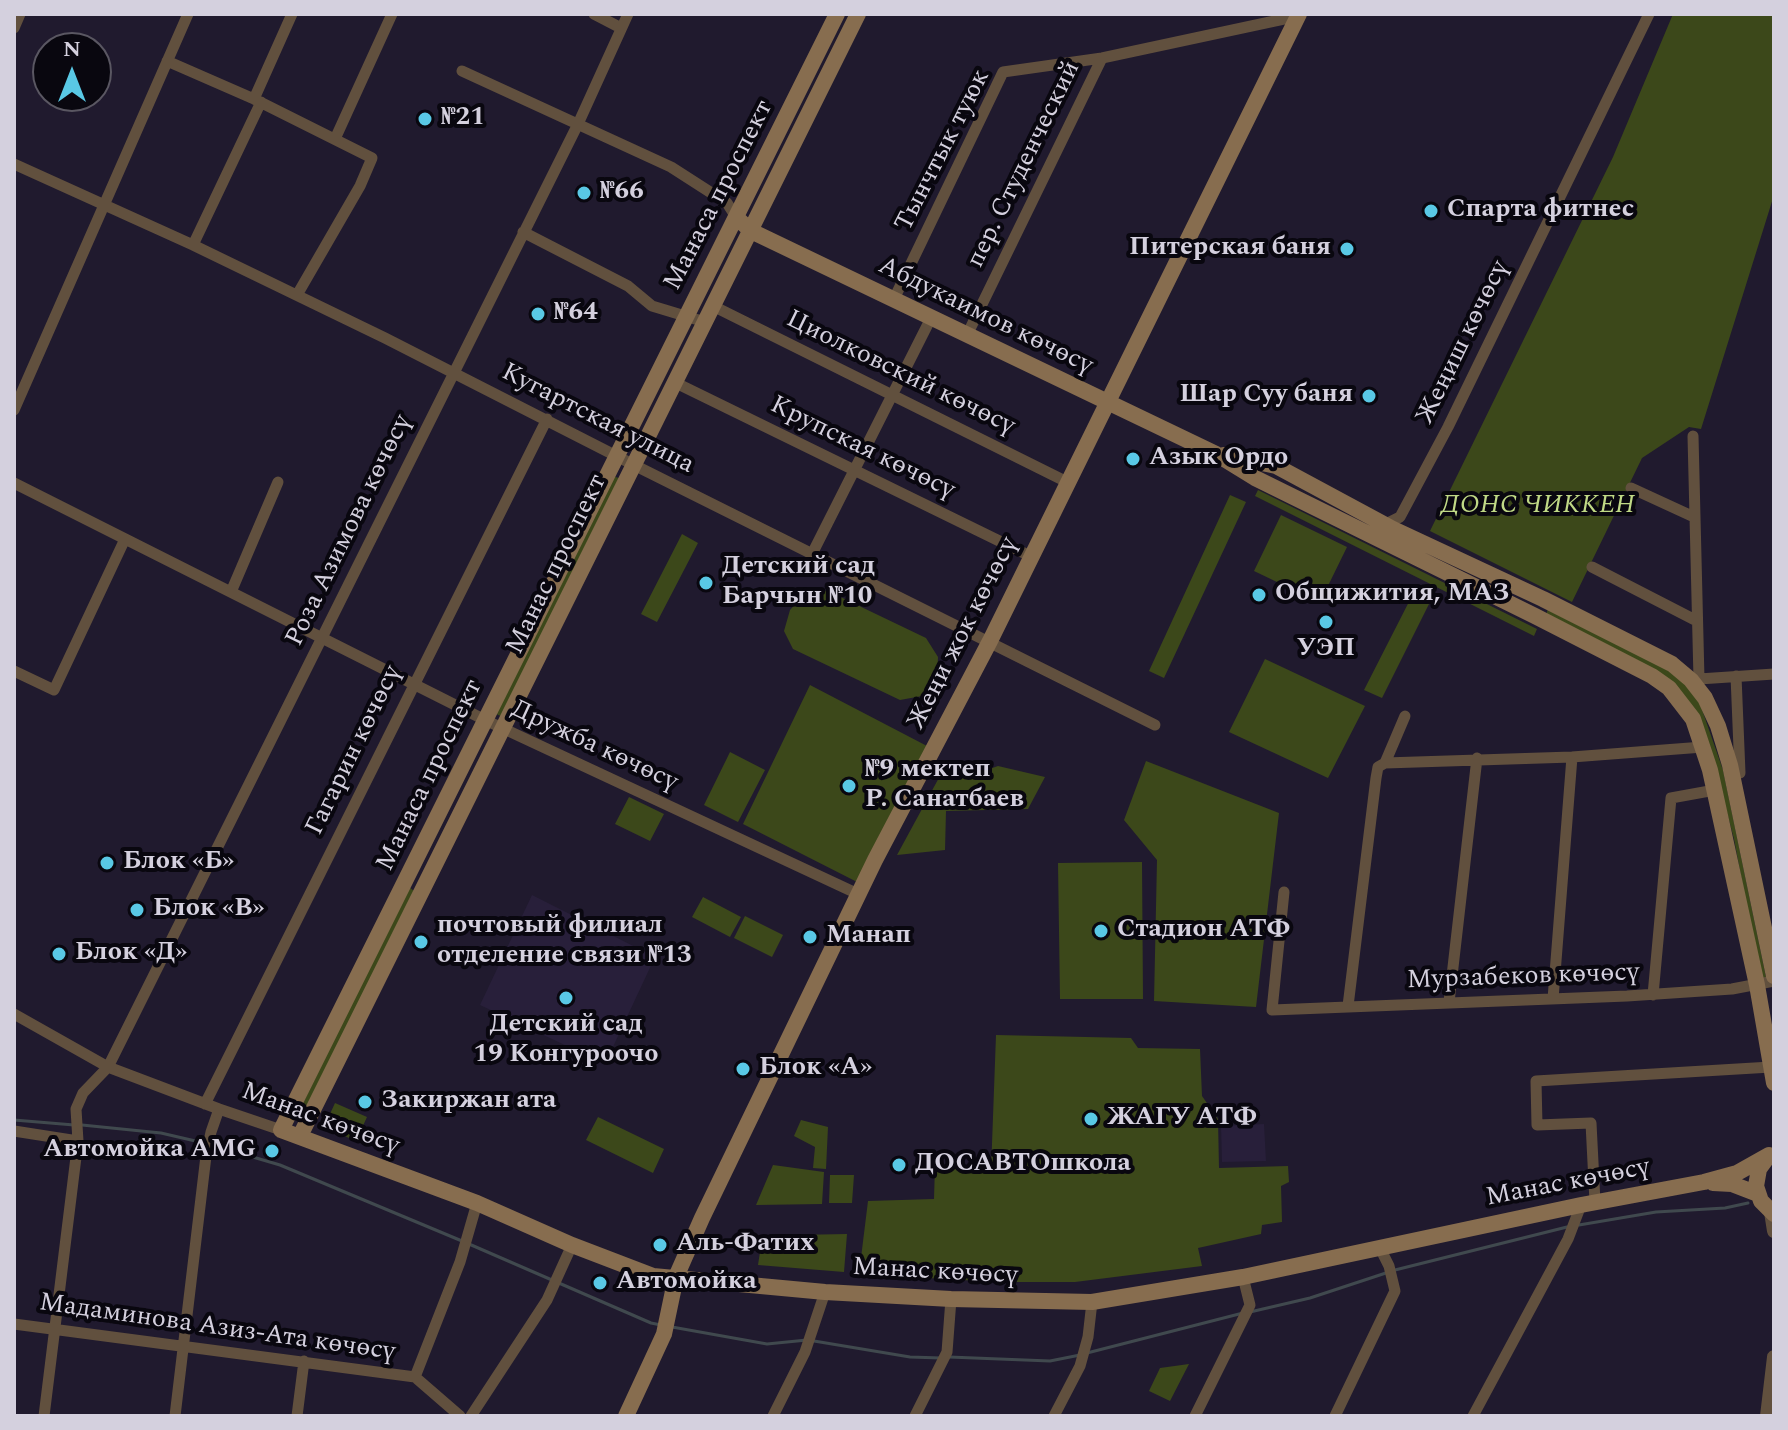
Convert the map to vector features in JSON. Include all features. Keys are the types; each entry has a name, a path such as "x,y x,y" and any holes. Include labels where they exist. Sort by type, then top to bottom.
{"main road":[{"name":"Манаса проспект","path":"281,1130 837,14"},
{"name":"Манас проспект","path":"300,1136 858,14"},
{"name":"Жеңи жок көчөсү","path":"626,1416 666,1326 676,1277 689,1244 858,894 990,641 1299,15"},
{"path":"809,71 826,79"},
{"name":"Абдукаимов көчөсү","path":"736,217 751,231 1216,454 1255,478 1535,616 1652,676 1669,688 1693,719 1703,747 1768,981"},
{"name":"Абдукаимов көчөсү","path":"1216,454 1276,466 1393,521 1407,535 1672,664 1698,683 1718,726 1730,765 1768,981 1772,1075"},
{"path":"1535,616 1543,599"},
{"name":"Манас көчөсү","path":"281,1130 477,1203 653,1276 825,1292 951,1299 1092,1302 1243,1277 1704,1182"},
{"path":"1704,1182 1737,1173 1771,1154"},
{"path":"1758,1194 1757,1177 1763,1161 1771,1154"},
{"path":"1704,1182 1732,1184 1758,1194 1772,1213"}],"street":[{"path":"14,28 20,14"},
{"path":"14,410 188,14"},
{"path":"193,245 292,14"},
{"path":"335,139 392,14"},
{"path":"594,14 621,28"},
{"name":"Роза Азимова көчөсү","path":"78,1138 76,1109 83,1093 108,1067 578,124 628,14"},
{"name":"Жеңиш көчөсү","path":"1393,521 1448,427 1649,14"},
{"name":"Тынчтык туюк","path":"894,299 1003,72 1102,58 1299,15"},
{"name":"пер. Студенческий","path":"967,335 1102,58"},
{"path":"167,61 257,100 372,158 360,186 297,295"},
{"path":"462,71 671,167 727,203 736,217"},
{"name":"Кугартская улица","path":"14,164 297,295 1155,725"},
{"path":"523,232 628,286 652,306 705,322"},
{"name":"Циолковский көчөсү","path":"713,306 1067,482"},
{"path":"812,554 931,318"},
{"name":"Крупская көчөсү","path":"674,382 1030,556"},
{"name":"Гагарин көчөсү","path":"205,1104 547,419"},
{"path":"1693,436 1698,683 1736,676 1774,674"},
{"path":"231,592 278,482"},
{"name":"Дружба көчөсү","path":"14,483 485,720 858,894"},
{"path":"1631,488 1694,517"},
{"path":"14,671 54,690 125,539"},
{"path":"1592,567 1697,621"},
{"path":"1736,676 1740,773"},
{"path":"1385,763 1405,716"},
{"path":"1348,1006 1378,767 1385,763 1572,757 1703,747"},
{"path":"1553,999 1572,757"},
{"path":"1449,1002 1477,758"},
{"path":"1653,995 1671,798 1715,790"},
{"path":"409,874 426,883"},
{"name":"Мурзабеков көчөсү","path":"1284,892 1272,1010 1653,995 1768,981"},
{"name":"Манас көчөсү","path":"14,1014 108,1067 281,1130"},
{"path":"1473,1416 1584,1208 1591,1123 1537,1125 1536,1081 1772,1075"},
{"path":"175,1416 206,1156 219,1109"},
{"path":"14,1131 78,1138 44,1416"},
{"path":"460,1416 415,1377 460,1262 477,1203"},
{"path":"1772,1213 1774,1231"},
{"path":"471,1416 547,1300 572,1245"},
{"path":"1335,1416 1395,1291 1394,1279 1380,1248"},
{"path":"1195,1416 1250,1305 1243,1277"},
{"path":"773,1416 805,1352 825,1292"},
{"path":"915,1416 947,1352 951,1299"},
{"path":"1054,1416 1080,1366 1088,1337 1092,1302"},
{"name":"Мадаминова Азиз-Ата көчөсү","path":"14,1324 415,1377"},
{"path":"1767,1416 1774,1357"},
{"path":"297,1416 304,1361"}],"shaded area":[{"path":"532,895 655,957 605,1064 480,1005"},
{"path":"1264,1124 1266,1161 1222,1162 1221,1126"}],"green space":[{"name":"ДОНС ЧИККЕН","path":"1673,14 1774,14 1774,195 1701,429 1689,427 1642,458 1572,602 1430,531 1613,157"},
{"path":"612,476 619,478 501,716 498,715 496,713"},
{"path":"1258,490 1537,629 1534,636 1255,496"},
{"path":"1230,495 1246,502 1164,678 1149,671"},
{"path":"1281,515 1347,547 1325,592 1307,584 1302,594 1254,571"},
{"path":"682,534 698,543 657,622 641,614"},
{"path":"1417,586 1434,594 1382,698 1364,690"},
{"path":"828,591 926,638 938,657 937,679 931,688 922,696 900,700 793,649 784,631 790,610 805,593"},
{"path":"1548,609 1666,669 1682,681 1699,701 1723,770 1766,977 1760,976 1734,839 1711,752 1690,703 1678,688 1546,615"},
{"path":"1265,659 1365,706 1328,778 1229,732"},
{"path":"810,685 927,746 861,884 743,824"},
{"path":"730,752 765,770 738,822 704,805"},
{"path":"1146,761 1279,813 1256,1007 1154,1001 1157,860 1124,820"},
{"path":"998,766 1045,777 1028,809 946,811 945,850 897,855 941,774 967,777"},
{"path":"629,797 664,814 650,841 615,824"},
{"name":"Стадион АТФ","path":"1142,862 1143,999 1060,999 1058,863"},
{"path":"409,887 414,891 304,1112 299,1111"},
{"path":"703,897 741,917 730,937 692,917"},
{"path":"745,916 783,935 772,957 734,938"},
{"path":"996,1035 1131,1038 1138,1048 1200,1049 1202,1096 1218,1119 1219,1168 1288,1166 1289,1182 1281,1186 1282,1222 1262,1225 1261,1234 1198,1248 1202,1266 1075,1282 997,1282 859,1274 868,1201 934,1199 935,1165 991,1171"},
{"path":"335,1103 367,1117 356,1141 324,1127"},
{"path":"598,1117 664,1149 653,1173 586,1140"},
{"path":"801,1120 828,1127 826,1169 813,1168 815,1147 794,1136"},
{"path":"773,1165 824,1172 822,1204 756,1205"},
{"path":"830,1175 854,1175 852,1203 829,1203"},
{"path":"847,1234 844,1272 758,1265 760,1252 741,1245 744,1236"},
{"path":"1189,1364 1170,1401 1149,1391 1160,1368"}],"waterway":[{"path":"14,1120 74,1125"},
{"path":"82,1125 161,1133 204,1143"},
{"path":"212,1145 280,1165 462,1241"},
{"path":"1579,1225 1656,1212 1725,1208 1748,1203"},
{"path":"1250,1312 1310,1298 1395,1270 1567,1227"},
{"path":"469,1244 661,1325"},
{"path":"1087,1353 1243,1313"},
{"path":"672,1327 767,1344 807,1340"},
{"path":"814,1341 910,1357 941,1358"},
{"path":"949,1357 1050,1361 1080,1355"}],"place":[{"name":"№21","path":"425,119"},
{"name":"№66","path":"584,193"},
{"name":"Спарта фитнес","path":"1431,211"},
{"name":"Питерская баня","path":"1347,249"},
{"name":"№64","path":"538,314"},
{"name":"Шар Суу баня","path":"1369,396"},
{"name":"Азык Ордо","path":"1133,459"},
{"name":"Детский сад Барчын №10","path":"706,583"},
{"name":"Общижития, МАЗ","path":"1259,595"},
{"name":"УЭП","path":"1326,622"},
{"name":"№9 мектеп Р. Санатбаев","path":"849,786"},
{"name":"Блок «Б»","path":"107,863"},
{"name":"Блок «В»","path":"137,910"},
{"name":"Стадион АТФ","path":"1101,931"},
{"name":"Манап","path":"810,937"},
{"name":"почтовый филиал отделение связи №13","path":"421,942"},
{"name":"Блок «Д»","path":"59,954"},
{"name":"Детский сад 19 Конгуроочо","path":"566,998"},
{"name":"Блок «А»","path":"743,1069"},
{"name":"Закиржан ата","path":"365,1102"},
{"name":"ЖАГУ АТФ","path":"1091,1119"},
{"name":"Автомойка AMG","path":"272,1151"},
{"name":"ДОСАВТОшкола","path":"899,1165"},
{"name":"Аль-Фатих","path":"660,1245"},
{"name":"Автомойка","path":"600,1283"}]}
